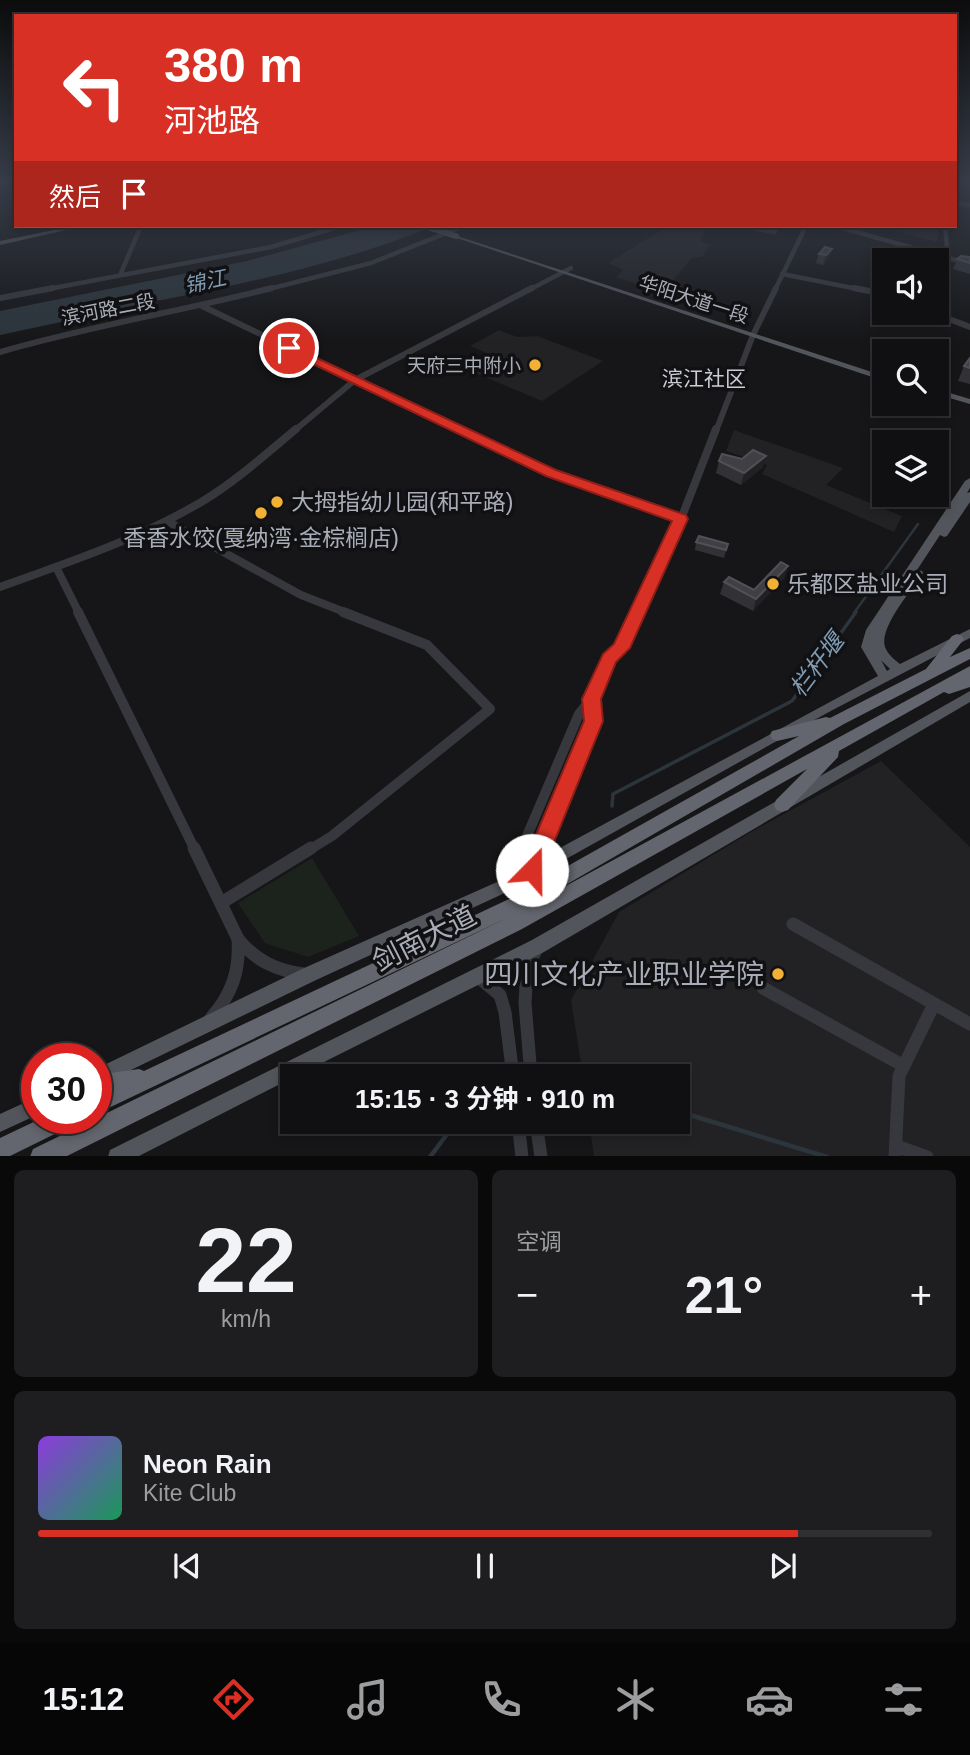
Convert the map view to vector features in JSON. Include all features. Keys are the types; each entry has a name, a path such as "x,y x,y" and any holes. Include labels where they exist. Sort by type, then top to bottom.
{"highway":[{"path":"928,676 963,636"},
{"name":"剑南大道","path":"112,1097 515,905 839,720 970,653"},
{"name":"剑南大道","path":"43,1156 516,923 970,671"},
{"path":"932,694 970,682"},
{"path":"777,735 839,720"},
{"path":"782,805 845,742"},
{"path":"112,1083 154,1077"},
{"path":"0,1149 32,1134"}],"main road":[{"path":"0,242 37,234"},
{"path":"0,242 41,234"},
{"name":"华阳大道一段","path":"468,234 568,270 872,369"},
{"name":"华阳大道一段","path":"754,332 872,375"},
{"path":"949,398 970,405"},
{"path":"885,677 867,647 872,630 970,481"},
{"path":"899,670 884,657 878,643 880,630 970,495"},
{"path":"112,1069 507,884 963,636"},
{"path":"119,1156 538,946 970,696"},
{"path":"0,1123 21,1113"}],"street":[{"path":"121,273 138,234"},
{"path":"0,298 121,273 271,247 315,234"},
{"name":"滨河路二段","path":"0,352 58,335 202,306 371,263 452,234"},
{"path":"507,884 579,714 591,699 609,659 621,648 681,519 754,332 802,234"},
{"path":"863,234 912,248"},
{"path":"949,258 970,264"},
{"path":"0,587 117,544 203,501 244,472 355,380 568,270"},
{"path":"782,274 872,290"},
{"path":"202,306 551,473 681,519"},
{"path":"949,319 970,327"},
{"path":"167,521 301,596 427,645 491,709 332,836 221,903"},
{"path":"56,567 238,939 250,955 265,965 308,975"},
{"path":"532,870 593,721 591,699"},
{"path":"793,924 970,1024"},
{"path":"205,1024 220,1009 232,988 240,965 238,939"},
{"path":"530,1064 526,980 527,969 538,946"},
{"path":"477,976 500,995 505,1012 512,1064"},
{"path":"763,988 904,1066"},
{"path":"922,1156 895,1151 899,1076 934,1004"},
{"path":"519,1134 522,1156"},
{"path":"538,1134 541,1156"}],"shaded area":[{"path":"655,234 703,234 701,242 710,245 703,256 692,258 668,286 645,282 640,285 616,277 623,270 608,263"},
{"path":"907,234 939,234 937,242"},
{"name":"天府三中附小","path":"499,330 517,337 537,336 603,361 542,401 466,369 491,355 470,346"},
{"path":"734,430 843,468 826,485 872,504 872,507 880,507 902,516 894,532 762,474 767,465 726,451"},
{"name":"四川文化产业职业学院","path":"881,761 970,847 970,1156 594,1156 591,1134 690,1134 690,1064 581,1064 571,1000 619,912 751,832"},
{"path":"312,858 359,936 308,957 265,943 238,903"}],"water":[{"name":"锦江","path":"346,234 414,234 266,278 148,301 136,306 0,335 0,311 247,261"}],"building":[{"path":"825,247 832,249 826,255 819,254"},
{"path":"961,256 970,257 970,263 957,259"},
{"path":"753,450 766,456 744,473 719,461 722,454 742,459"},
{"path":"699,536 728,544 726,550 696,542"},
{"path":"781,562 788,566 756,599 724,582 729,577 754,590"}],"waterway":[{"name":"栏杆堰","path":"854,613 918,524"},
{"name":"栏杆堰","path":"612,806 613,794 792,701 856,612"},
{"name":"栏杆堰","path":"690,1115 824,1156"},
{"name":"栏杆堰","path":"431,1156 447,1134"}],"place":[{"name":"天府三中附小","path":"535,365"},
{"name":"大拇指幼儿园(和平路)","path":"277,502"},
{"name":"香香水饺(戛纳湾·金棕榈店)","path":"261,513"},
{"name":"乐都区盐业公司","path":"773,584"},
{"name":"四川文化产业职业学院","path":"778,974"}],"district":[{"name":"滨江社区","path":"704,379"}],"route":[{"path":"289,348 551,473 681,519 621,648 609,659 591,699 593,721 532,870"}]}
